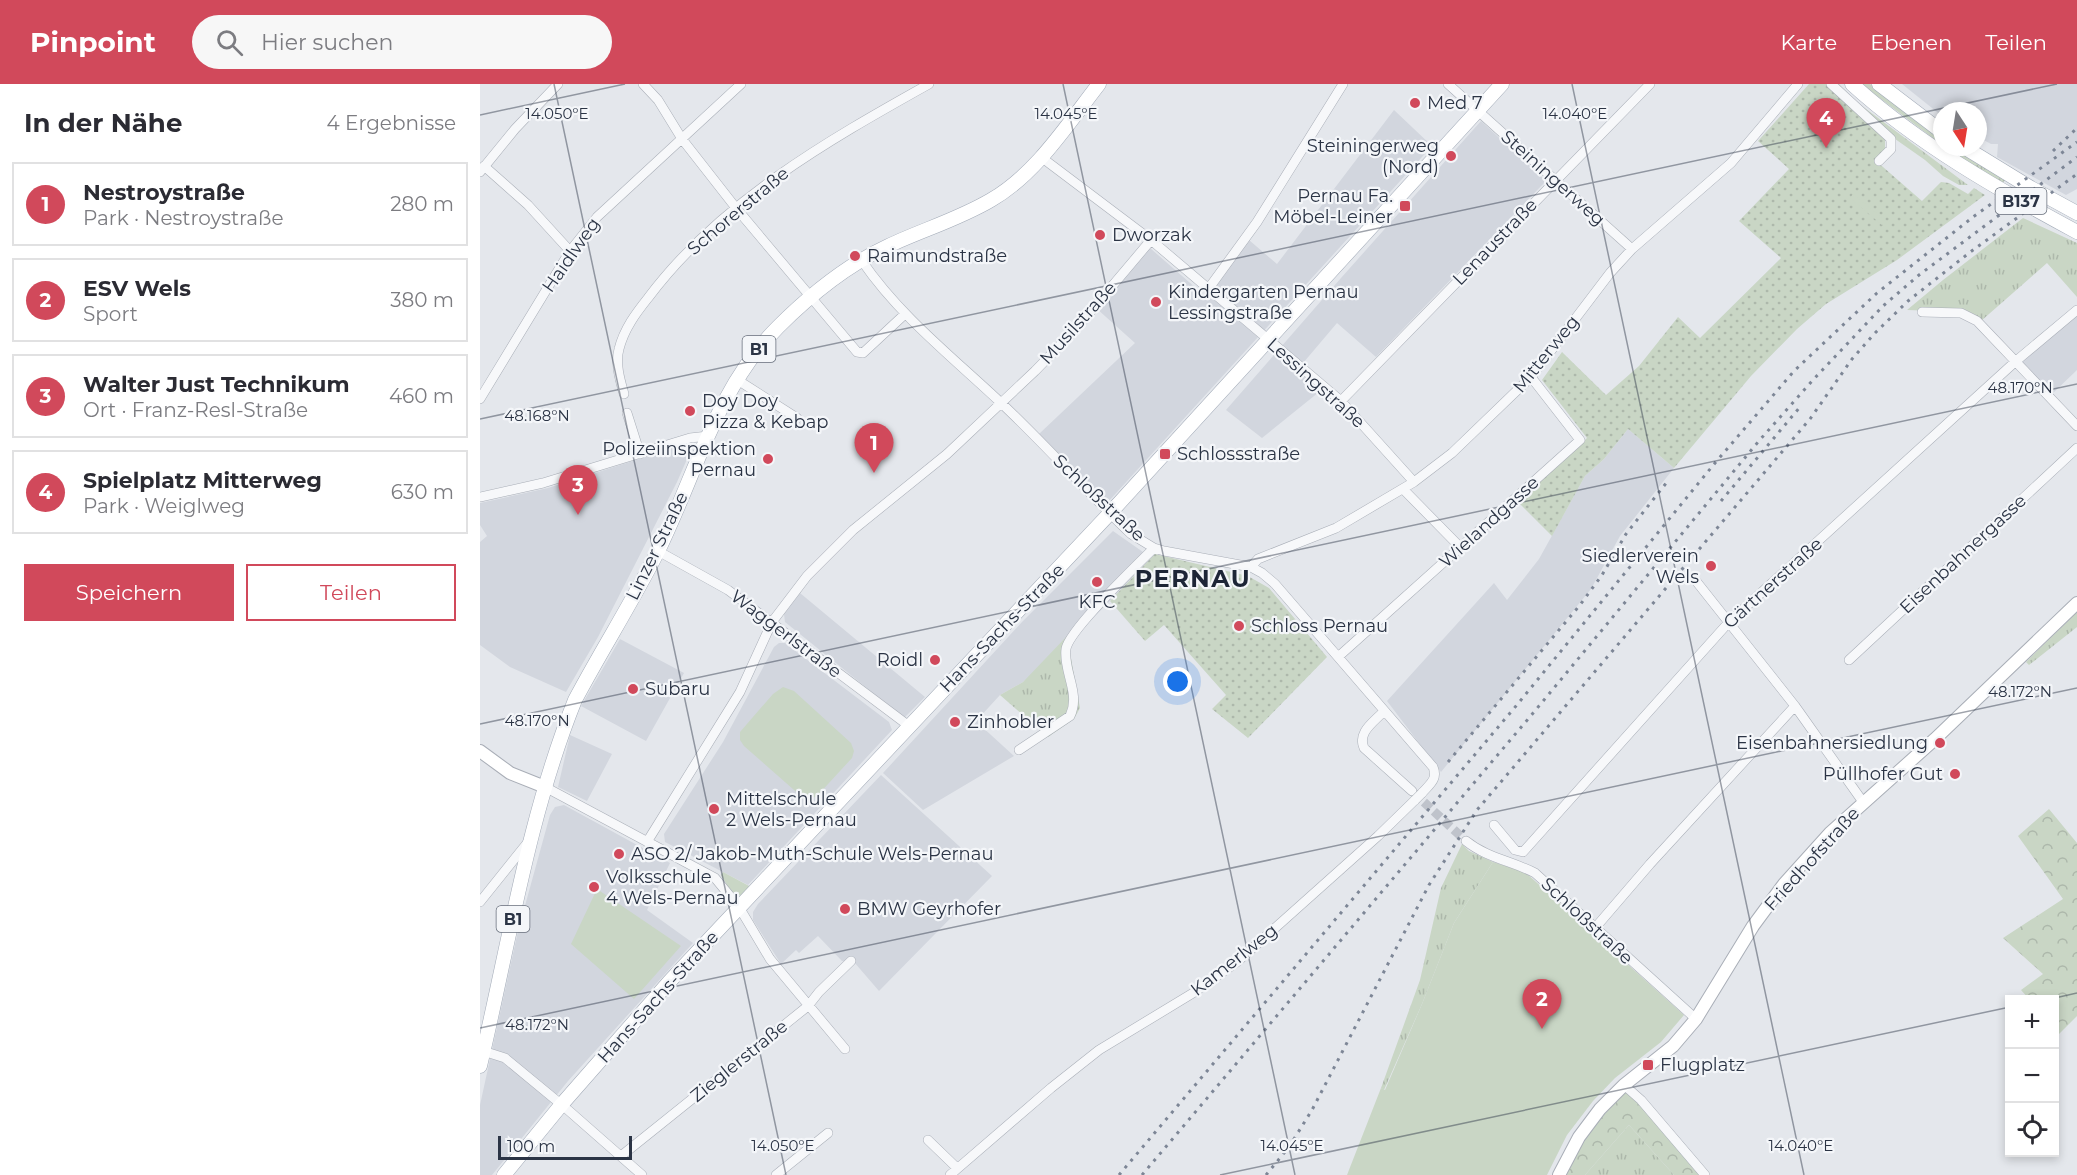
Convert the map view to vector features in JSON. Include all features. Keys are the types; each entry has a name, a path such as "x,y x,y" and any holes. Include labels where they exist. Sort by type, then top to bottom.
{"main road":[{"name":"Linzer Straße","path":"480,1066 531,838 545,787 575,700 658,551 722,403 736,379 778,327 812,296 861,261 886,247 992,200 1017,182 1041,157 1099,84"},
{"name":"Hans-Sachs-Straße","path":"504,1175 561,1104 669,982 1001,631 1270,340 1502,84"},
{"name":"B137","path":"1852,84 1913,132 1967,168 2077,232"},
{"path":"1879,84 1933,125"},
{"name":"B137","path":"1979,156 2077,213"}],"street":[{"path":"558,84 515,129 482,169 528,206 570,251"},
{"path":"644,84 658,100 682,139 736,208 857,352 862,353 905,314"},
{"name":"Haidlweg","path":"480,399 570,251 597,217 741,84"},
{"name":"Schorerstraße","path":"624,394 619,374 618,350 629,323 661,281 689,250 776,176 821,147 930,84"},
{"path":"1209,288 1257,222 1343,84"},
{"name":"Steiningerweg","path":"1448,84 1632,249"},
{"name":"Lenaustraße","path":"1341,401 1650,84"},
{"name":"Mitterweg","path":"1251,567 1258,559 1336,528 1414,482 1452,453 1532,377 1610,273 1632,249 1731,163 1798,84"},
{"path":"1831,84 1891,139 1891,149 1879,161"},
{"name":"Lessingstraße","path":"1041,157 1151,240 1341,401 1414,482"},
{"name":"Musilstraße","path":"647,842 740,692 772,622 807,576 853,530 947,454 1035,371 1075,330 1151,240"},
{"name":"Schloßstraße","path":"861,261 881,289 905,314 1001,402 1131,534 1154,548 1251,567 1262,573 1275,584 1384,711"},
{"name":"Gärtnerstraße","path":"1494,825 1515,850 1522,852 1729,622 2016,362 2077,310"},
{"path":"1922,312 1961,313 1977,321 2077,426"},
{"name":"Wielandgasse","path":"1338,657 1580,440 1532,377"},
{"path":"736,379 797,418"},
{"path":"627,413 640,453"},
{"path":"480,497 543,483 690,438 708,436"},
{"name":"Eisenbahnergasse","path":"1849,660 2077,448"},
{"path":"1403,489 1461,548"},
{"path":"1019,750 1070,716 1075,697 1066,656 1067,646 1073,634 1095,609 1154,548"},
{"name":"Waggerlstraße","path":"658,551 728,590 909,726"},
{"path":"1696,581 1794,706 1863,802"},
{"name":"Friedhofstraße","path":"1559,1175 1579,1137 1600,1109 1624,1085 1673,1046 1696,1019 1738,950 1784,884 1830,833 1935,739 2077,603"},
{"path":"1594,928 1794,706"},
{"path":"1384,711 1362,733 1360,740 1364,748 1416,795"},
{"name":"Kamerlweg","path":"953,1172 1099,1050 1193,993 1237,962 1378,836 1416,795 1435,780 1436,773 1433,767 1384,711"},
{"path":"480,751 510,773 545,787 715,878 739,907 770,959 845,1049"},
{"path":"480,902 531,838"},
{"name":"Schloßstraße","path":"1466,841 1491,856 1535,873 1696,1019"},
{"name":"Zieglerstraße","path":"621,1156 808,1006 851,961"},
{"path":"482,1050 505,1058 561,1104 639,1174"},
{"path":"1624,1085 1641,1100 1705,1175"},
{"path":"776,1175 828,1133"},
{"path":"928,1140 953,1172"}],"shaded area":[{"path":"1902,84 2077,84 2077,189 2066,195 1997,157 1998,144 1987,142 1987,102 1933,102 1933,109"},
{"path":"1394,110 1432,146 1108,502 1039,434 1135,343 1096,308 1150,248 1205,296 1249,240 1277,264"},
{"path":"1481,121 1546,181 1376,357 1337,323 1298,369 1319,392 1262,438 1226,410 1341,278"},
{"path":"2077,314 2077,370 2052,394 2022,362"},
{"path":"1628,429 1674,468 1620,536 1591,589 1441,772 1387,701 1494,583 1507,600 1539,559 1585,476 1604,459"},
{"path":"686,444 691,450 677,482 598,637 566,692 510,667 480,645 480,542 487,536 480,525 480,503 548,488"},
{"path":"1113,531 1143,552 1155,554 1074,638 1023,682 1000,695 978,719 979,724 1014,756 923,810 883,773 1022,622"},
{"path":"800,593 925,697 904,718 785,622 784,614"},
{"name":"Subaru","path":"620,639 684,673 646,741 581,706"},
{"path":"779,643 785,643 889,722 892,730 748,885 665,842 664,834 723,742 774,647"},
{"path":"570,735 612,754 587,801 558,787"},
{"path":"881,775 992,876 879,991 854,962 842,961 818,936 799,953 796,950 781,964 753,920 753,912 758,904"},
{"path":"564,805 670,863 647,910 693,943 568,1081 492,1175 480,1175 480,1105 518,931 550,815 555,807"}],"green space":[{"path":"1809,84 1827,84 1885,137 1885,150 1875,160 1922,201 1941,182 1949,183 1968,194 1974,188 1985,195 1897,260 1826,304 1797,329 1751,376 1674,468 1628,429 1604,459 1585,476 1552,536 1518,502 1587,438 1542,380 1562,352 1606,395 1639,366 1678,317 1700,338 1781,258 1739,221 1789,169 1758,141"},
{"path":"1834,84 1839,84 1854,100 1968,185 1959,185 1943,176 1888,134"},
{"path":"1861,84 1870,84 1933,131 1933,138"},
{"path":"1958,156 1969,156 2006,180 2000,184"},
{"path":"1853,194 1886,221 1882,225 1850,198"},
{"path":"2023,218 2077,243 2077,297 2047,263 1981,321 1966,312 1907,310 1943,280"},
{"path":"1155,554 1248,576 1269,588 1327,657 1248,738 1212,709 1226,695 1164,625 1145,641 1110,601"},
{"path":"2077,612 2077,627 2029,665 2026,662"},
{"path":"1067,636 1080,708 1074,719 1048,737 1000,695 1023,682"},
{"path":"783,687 794,691 851,743 854,751 852,758 817,796 809,800 802,797 740,740 740,732 773,694"},
{"path":"2049,809 2077,843 2077,1016 2059,1034 2059,995 2025,995 2021,990 2043,974 2003,938 2063,899 2018,836"},
{"path":"1462,844 1469,851 1493,862 1454,923 1422,1004 1384,1090 1381,1088 1420,980 1441,888"},
{"path":"1493,862 1525,872 1684,1015 1661,1042 1615,1078 1593,1101 1567,1135 1547,1175 1347,1175 1381,1088 1385,1090 1454,923"},
{"path":"723,872 751,887 743,895 736,896 721,875"},
{"path":"597,889 681,946 634,999 571,944"},
{"path":"1626,1090 1702,1175 1674,1175 1629,1125 1585,1175 1566,1175 1582,1143"},
{"path":"1629,1125 1674,1175 1585,1175"}],"tunnel":[{"path":"1414,793 1466,841"}],"railway":[{"path":"2053,151 2077,128"},
{"path":"1119,1175 1516,706 1715,463 1794,371 1877,293 1973,217 2077,142"},
{"path":"1142,1175 1534,712 1758,442 1812,381 1883,306 1919,275 2077,157"},
{"path":"1266,1175 1289,1147 1312,1110 1429,885 1477,810 1810,419 1852,359 1874,334 1908,301 2077,174"},
{"path":"1721,501 1800,407"},
{"path":"1448,762 1580,605 1602,575 1626,534 1667,482"}],"place":[{"name":"Med 7","path":"1415,103"},
{"name":"Spielplatz Mitterweg","path":"1826,148"},
{"name":"Steiningerweg (Nord)","path":"1451,156"},
{"name":"Pernau Fa. Möbel-Leiner","path":"1405,206"},
{"name":"Dworzak","path":"1100,235"},
{"name":"Raimundstraße","path":"855,256"},
{"name":"Kindergarten Pernau Lessingstraße","path":"1156,302"},
{"name":"Doy Doy Pizza & Kebap","path":"690,411"},
{"name":"Schlossstraße","path":"1165,454"},
{"name":"Polizeiinspektion Pernau","path":"768,459"},
{"name":"Nestroystraße","path":"874,473"},
{"name":"Walter Just Technikum","path":"578,515"},
{"name":"Siedlerverein Wels","path":"1711,566"},
{"name":"KFC","path":"1097,582"},
{"name":"Schloss Pernau","path":"1239,626"},
{"name":"Roidl","path":"935,660"},
{"name":"Subaru","path":"633,689"},
{"name":"Zinhobler","path":"955,722"},
{"name":"Eisenbahnersiedlung","path":"1940,743"},
{"name":"Püllhofer Gut","path":"1955,774"},
{"name":"Mittelschule 2 Wels-Pernau","path":"714,809"},
{"name":"ASO 2/ Jakob-Muth-Schule Wels-Pernau","path":"619,854"},
{"name":"Volksschule 4 Wels-Pernau","path":"594,887"},
{"name":"BMW Geyrhofer","path":"845,909"},
{"name":"ESV Wels","path":"1542,1029"},
{"name":"Flugplatz","path":"1648,1065"}],"district":[{"name":"PERNAU","path":"1193,578"}]}
